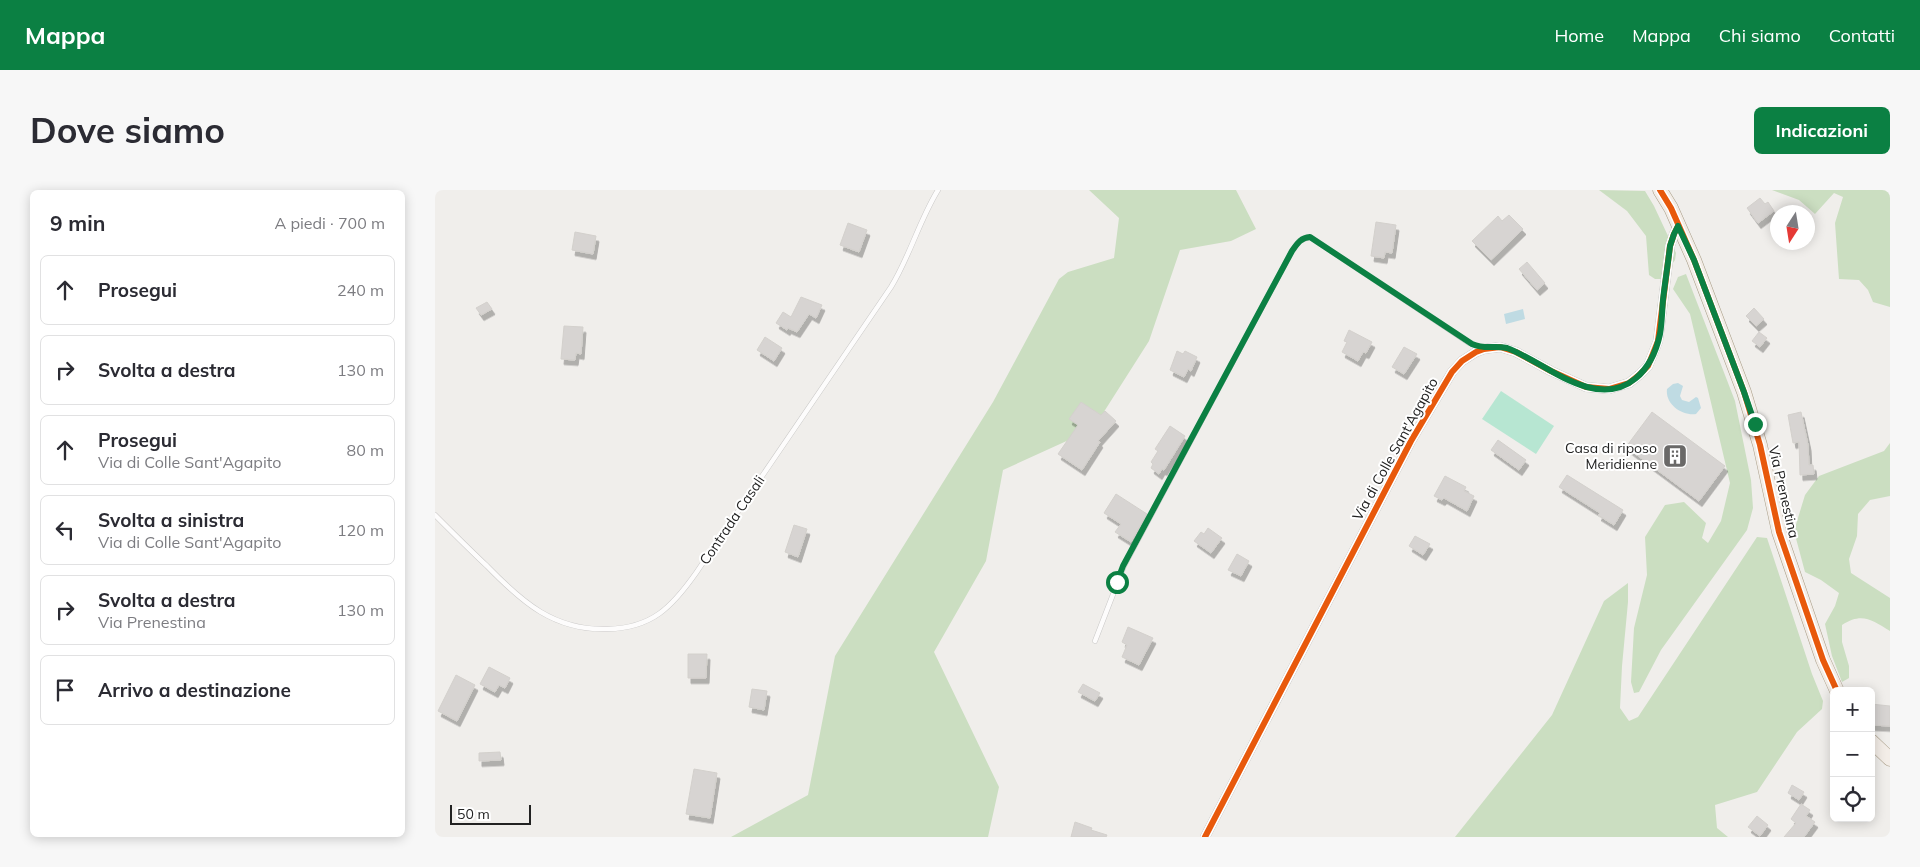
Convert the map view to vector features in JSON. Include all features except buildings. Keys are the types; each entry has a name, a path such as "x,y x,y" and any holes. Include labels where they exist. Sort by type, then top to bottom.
{"main road":[{"name":"Via Prenestina","path":"1660,190 1669,204 1694,260 1747,400 1762,452 1776,523 1830,678 1835,687"},
{"path":"1875,745 1890,759"}],"street":[{"path":"1484,348 1507,348 1564,377 1591,388 1613,388 1633,380 1648,366 1658,341 1670,246 1678,226"},
{"name":"Via di Colle Sant'Agapito","path":"1205,837 1423,420 1457,367 1466,358 1484,348"}],"lane":[{"name":"Contrada Casali","path":"435,515 514,593 555,621 590,630 618,629 641,624 660,614 674,602 697,573 891,286 905,261 924,215 938,190"},
{"path":"1095,641 1123,566 1299,241 1310,237 1469,343 1484,348"}],"green space":[{"path":"1089,190 1236,190 1256,229 1231,241 1180,250 1149,341 1093,429 1003,470 986,561 934,652 999,787 988,837 731,837 808,795 835,656 993,402 1059,279 1068,272 1114,258 1119,218"},
{"path":"1599,190 1645,191 1676,253 1675,260 1662,279 1655,279 1649,275 1646,236 1627,211"},
{"path":"1772,190 1890,190 1890,307 1873,302 1868,290 1859,280 1839,279 1835,223 1843,197 1834,193 1815,214 1815,205 1805,205 1799,200"},
{"path":"1686,274 1735,401 1751,480 1753,508 1747,530 1661,650 1639,692 1634,693 1631,682 1634,628 1647,575 1645,537 1665,505 1684,502 1706,523 1702,538 1708,543 1721,521 1730,483 1690,314 1673,289 1678,277"},
{"path":"1501,391 1554,426 1536,454 1482,419"},
{"path":"1890,443 1890,496 1870,500 1858,514 1857,536 1849,559 1851,573 1890,598 1890,631 1872,621 1861,618 1842,625 1842,642 1849,666 1849,678 1842,682 1832,656 1825,624 1835,606 1839,593 1821,580 1805,572 1794,531 1805,495 1819,476 1884,451"},
{"path":"1757,537 1767,538 1812,674 1823,701 1822,709 1797,732 1757,792 1715,805 1717,828 1728,837 1455,837 1552,715 1604,601 1628,583 1620,708 1629,721 1638,717"}],"water":[{"path":"1523,309 1525,319 1506,324 1504,314"},
{"path":"1678,383 1683,386 1680,396 1682,400 1689,402 1696,397 1698,398 1701,408 1696,414 1680,411 1669,400 1667,389 1673,384"}],"cycle path":[{"path":"1660,190 1671,208 1694,260 1744,392 1760,445 1779,532 1823,660 1835,687"},
{"path":"1205,837 1411,441 1452,372 1462,361 1476,352 1500,347 1516,352 1586,387 1609,389 1629,383 1648,366 1658,341 1670,246 1678,226"}],"place":[{"name":"Casa di riposo Meridienne","path":"1675,456"}],"route":[{"path":"1117,582 1123,566 1129,558 1292,251 1299,241 1305,238 1310,237 1472,344 1484,348 1507,348 1576,383 1595,389 1604,389 1629,383 1648,366 1661,329 1670,246 1678,226 1694,260 1755,424"}]}
